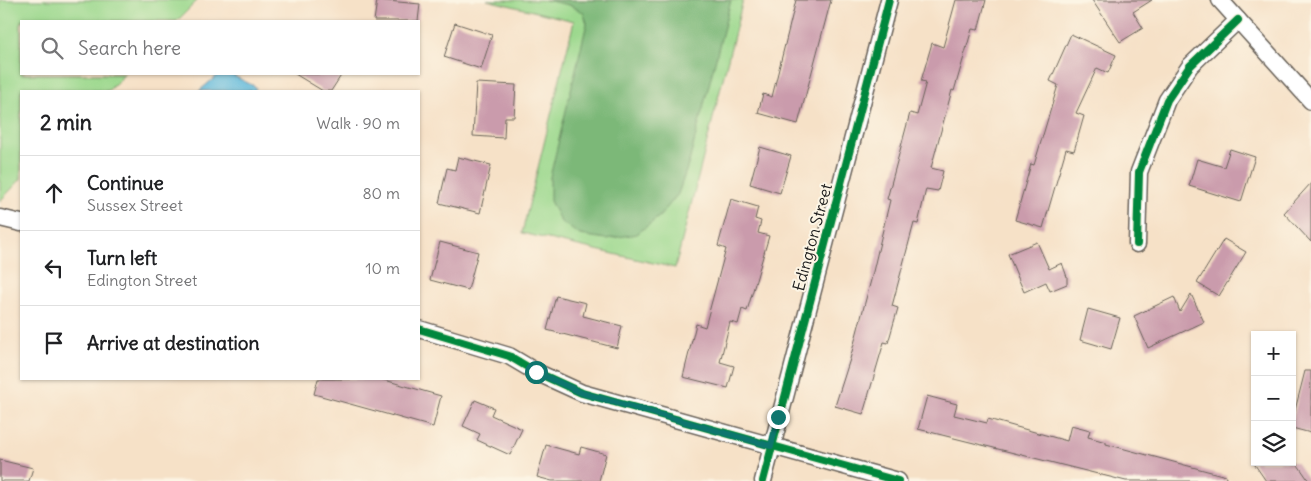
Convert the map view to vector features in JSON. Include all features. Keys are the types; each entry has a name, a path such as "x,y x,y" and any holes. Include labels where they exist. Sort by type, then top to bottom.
{"street":[{"name":"Edington Street","path":"762,481 889,0"},
{"path":"1220,0 1311,101"},
{"path":"1137,244 1139,172 1168,100 1190,66 1238,20"},
{"path":"0,218 20,223"},
{"path":"420,329 509,356 536,372 582,393 898,481"}],"green space":[{"path":"0,0 198,0 178,20 20,20 20,75 124,75 109,90 20,90 20,180 0,201"},
{"path":"487,0 743,0 675,268 522,233 574,21"},
{"path":"545,0 731,0 689,162 678,194 660,216 637,234 606,239 580,235 561,222 550,201 550,177 587,23 583,12 569,5"}],"water":[{"path":"218,75 232,75 256,87 255,90 200,90"}],"building":[{"path":"377,0 420,4 418,20 374,20"},
{"path":"796,0 831,0 798,124 758,113 763,94 772,97"},
{"path":"956,0 986,0 978,30 972,29 954,91 952,90 931,168 943,171 938,191 926,189 918,224 914,223 892,306 898,308 888,343 884,342 863,414 835,406 850,359 871,280 890,200 887,199 910,113 917,115 926,82 921,81 932,43 943,47"},
{"path":"1092,0 1152,0 1133,12 1143,28 1120,42"},
{"path":"455,23 492,35 481,69 444,57"},
{"path":"1071,34 1116,55 1108,73 1097,68 1076,113 1084,116 1074,151 1066,149 1043,228 1015,220 1031,164 1034,165 1058,85 1050,81"},
{"path":"297,75 341,75 332,90 321,90"},
{"path":"476,83 516,85 514,117 505,117 504,138 473,136"},
{"path":"760,147 791,156 780,193 750,184"},
{"path":"1230,149 1255,157 1241,202 1189,186 1197,159 1224,167"},
{"path":"458,157 491,165 480,213 439,203 447,168 455,170"},
{"path":"1311,183 1311,242 1284,213"},
{"path":"731,199 758,207 755,219 761,221 758,233 769,236 747,311 742,309 738,324 730,322 720,362 734,366 728,388 683,377 696,324 705,327 726,249 718,246"},
{"path":"1224,239 1246,252 1219,296 1197,283"},
{"path":"440,242 478,252 468,290 430,280"},
{"path":"1037,242 1049,269 1062,263 1067,277 1067,284 1050,291 1046,282 1024,292 1008,254"},
{"path":"1191,294 1204,322 1148,348 1134,316 1174,297 1180,312"},
{"path":"556,296 586,303 583,316 622,326 617,348 547,330"},
{"path":"1088,309 1120,318 1111,349 1080,340"},
{"path":"1305,371 1311,371 1311,433 1296,429 1296,406"},
{"path":"318,380 385,380 441,396 433,427 314,394"},
{"path":"927,396 957,404 954,415 987,423 988,419 1067,441 1071,425 1090,430 1088,437 1106,442 1106,444 1226,476 1225,481 1126,481 918,429"},
{"path":"475,400 494,408 491,415 522,429 510,455 477,440 480,434 463,426"},
{"path":"546,445 579,454 581,447 606,454 599,481 552,481 537,477"},
{"path":"0,460 33,468 29,481 0,481"},
{"path":"1296,462 1309,481 1266,481 1256,466 1296,466"}],"cycle path":[{"path":"763,481 889,0"},
{"path":"1137,244 1139,172 1167,100 1190,66 1238,20"},
{"path":"420,329 509,356 536,372 582,393 898,481"}],"route":[{"path":"536,372 582,393 771,446 778,417"}]}
